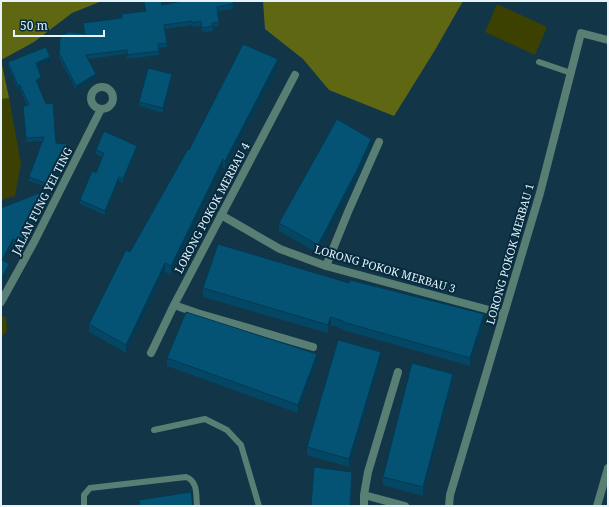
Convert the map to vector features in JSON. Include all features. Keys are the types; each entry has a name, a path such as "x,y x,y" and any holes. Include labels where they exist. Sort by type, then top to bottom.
{"street":[{"name":"LORONG POKOK MERBAU 1","path":"449,506 450,495 540,193 581,33 608,40"},
{"name":"LORONG POKOK MERBAU 4","path":"151,353 174,305 295,75"},
{"name":"JALAN FUNG YEI TING","path":"1,302 34,242 100,109"},
{"path":"326,266 379,142"},
{"name":"LORONG POKOK MERBAU 3","path":"221,215 280,248 326,266 504,314"},
{"path":"174,305 313,347"},
{"path":"364,506 364,495 368,472 398,372"},
{"path":"597,506 608,468"},
{"path":"364,495 405,506"}],"lane":[{"path":"539,62 571,73"},
{"path":"154,430 205,419 227,430 241,445 259,506"},
{"path":"84,506 84,495 90,488 186,477 190,479 196,487 197,506"}],"green space":[{"path":"1,1 102,1 72,13 34,42 1,60"},
{"path":"263,1 463,1 435,50 394,116 329,90 303,59 265,29"},
{"path":"497,4 547,27 535,55 485,32"},
{"path":"1,60 9,98 1,99"},
{"path":"9,98 21,164 15,196 1,200 1,99"},
{"path":"1,316 6,317 7,331 1,337"}],"building":[{"path":"144,1 161,1 162,5 183,1 233,1 233,4 217,7 219,22 212,23 213,26 202,28 201,21 164,25 167,43 158,44 159,51 127,55 127,50 86,55 96,74 76,86 59,53 60,39 62,35 69,32 85,34 83,23 122,18 122,14 146,11"},
{"path":"243,44 278,59 225,161 223,159 171,266 165,263 126,345 89,324 126,250 130,252 188,149 189,150"},
{"path":"46,47 50,57 36,63 41,77 36,80 46,104 53,103 56,143 67,144 51,185 29,177 44,137 26,138 23,106 29,105 20,85 18,86 8,62"},
{"path":"148,68 172,74 163,108 139,102"},
{"path":"337,119 371,139 358,168 318,245 279,223"},
{"path":"104,131 137,146 123,179 119,177 105,211 80,200 92,171 96,173 104,153 96,150"},
{"path":"47,190 20,243 13,239 2,260 9,264 1,279 1,208"},
{"path":"218,244 349,283 350,280 484,314 470,358 343,322 331,317 328,325 203,288"},
{"path":"186,312 317,354 298,405 167,358"},
{"path":"338,340 381,352 349,459 307,447"},
{"path":"412,363 453,374 423,487 383,477"},
{"path":"314,467 352,472 350,506 311,506"},
{"path":"191,492 193,506 140,506 139,500"}]}
